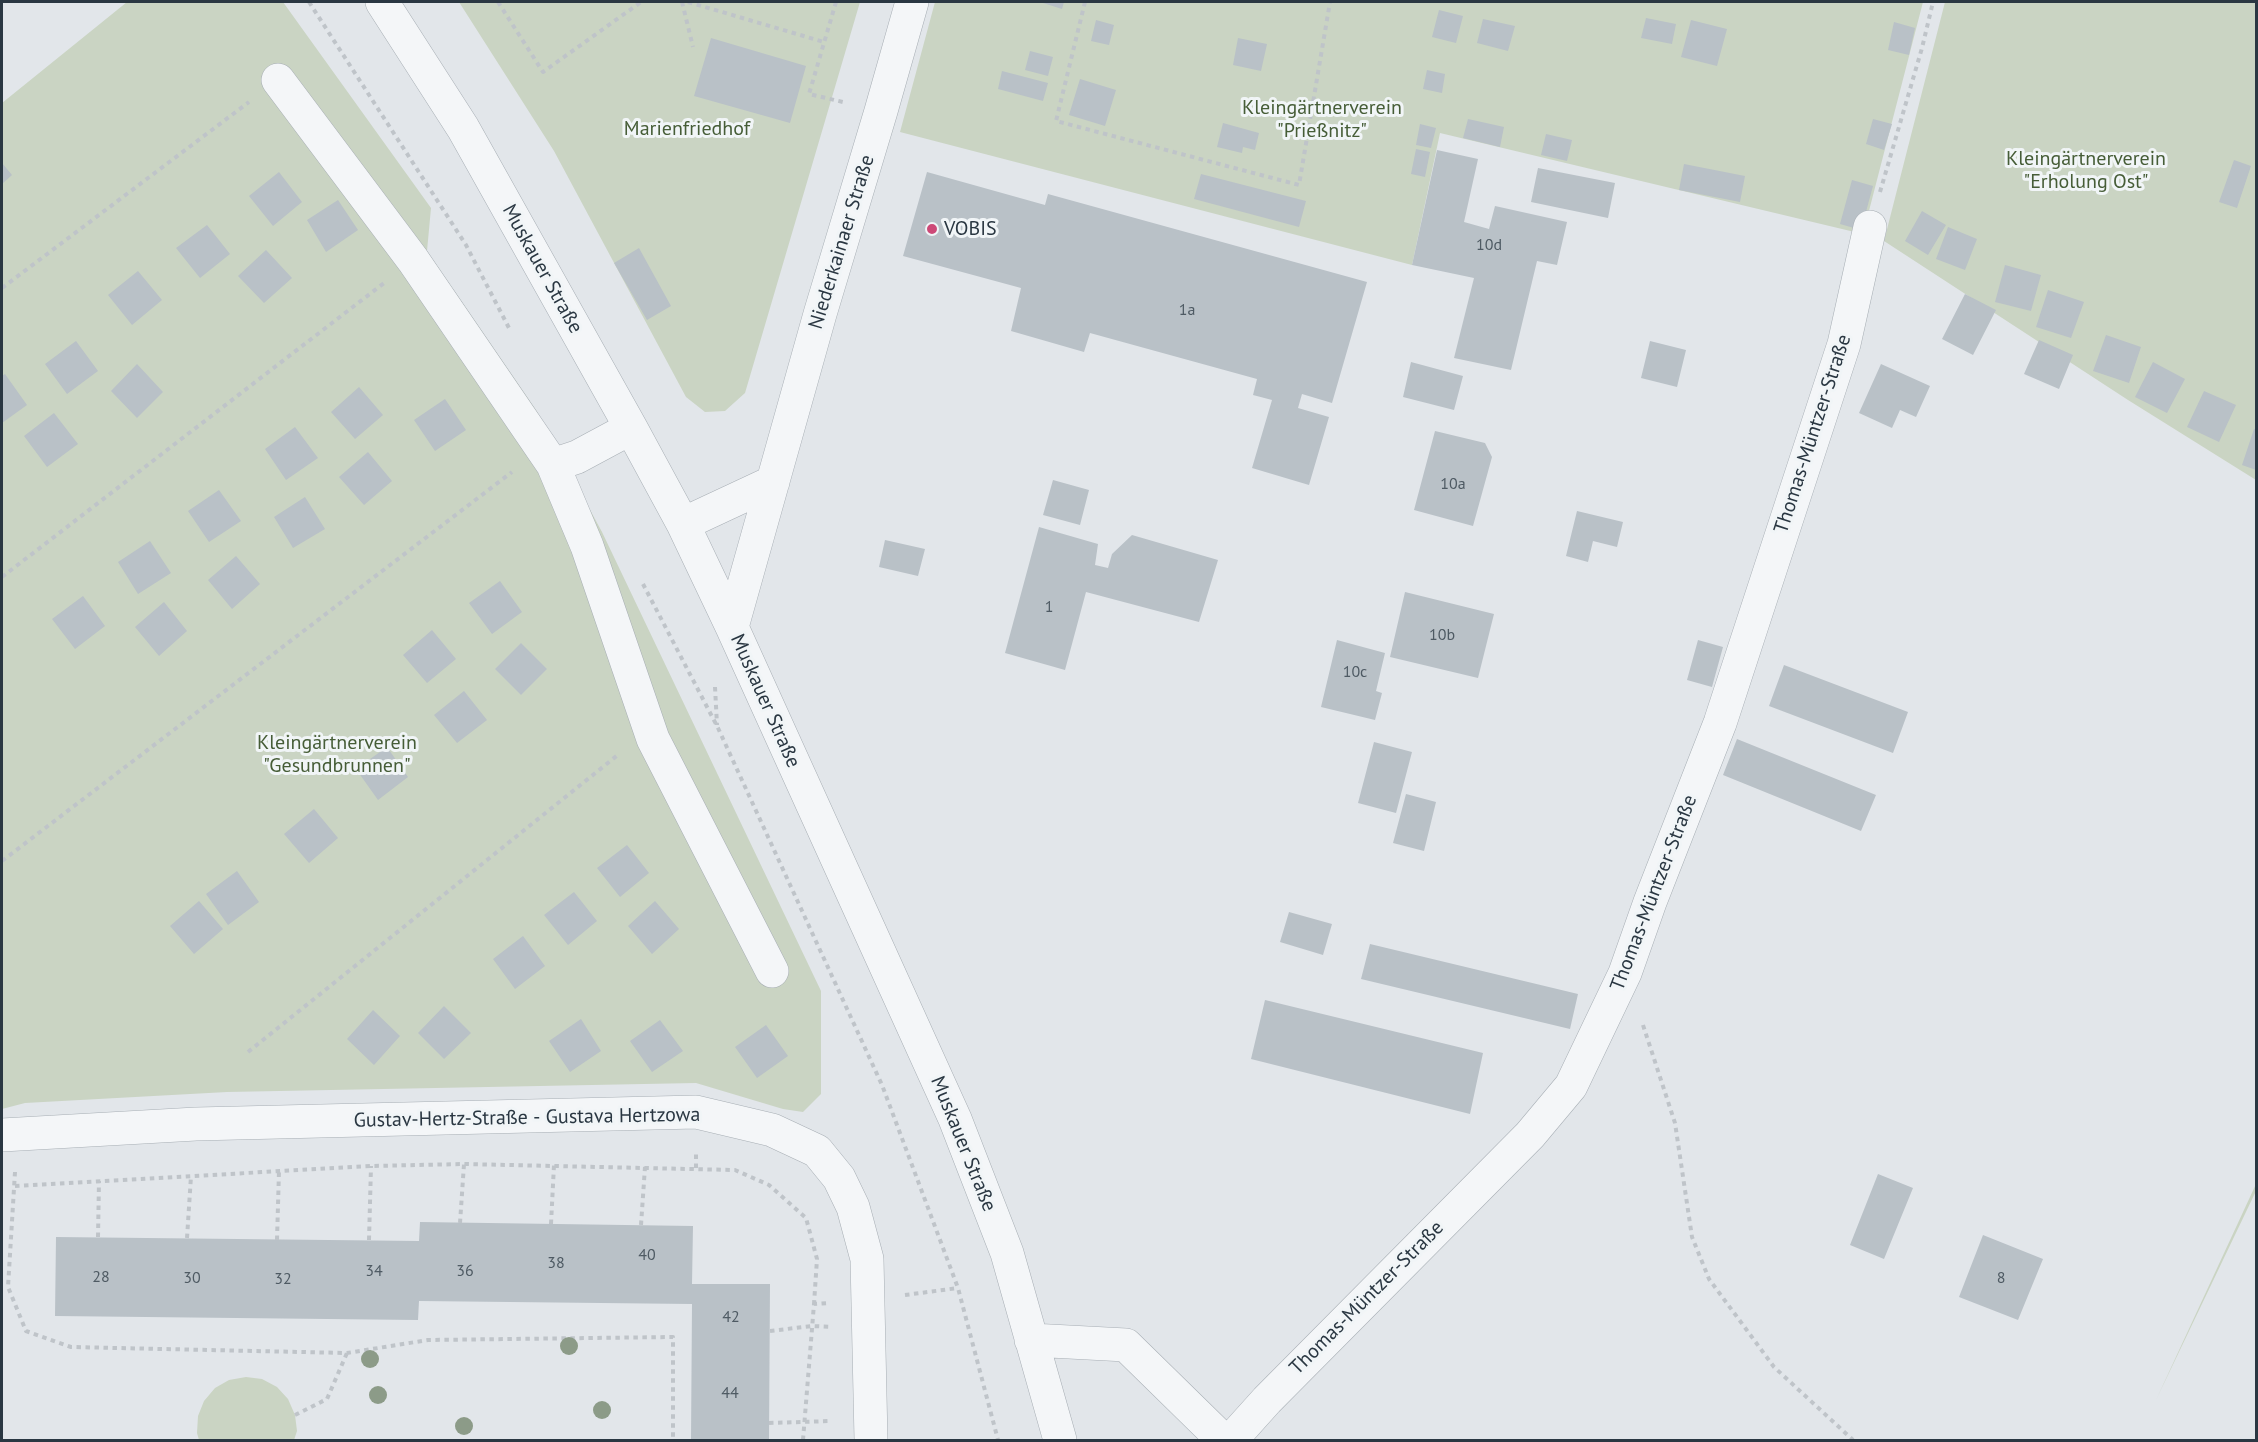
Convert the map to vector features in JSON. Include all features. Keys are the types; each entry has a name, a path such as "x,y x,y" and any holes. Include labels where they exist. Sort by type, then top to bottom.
{"street":[{"name":"Muskauer Straße","path":"382,2 463,128 632,428 683,524 732,627 955,1119 1007,1253 1060,1440"},
{"name":"Niederkainaer Straße","path":"732,627 820,314 912,2"},
{"path":"278,80 413,260 548,457 587,546 650,729 772,971"},
{"name":"Thomas-Müntzer-Straße","path":"1231,1440 1267,1400 1530,1135 1571,1086 1625,973 1725,709 1844,344 1870,227"},
{"path":"548,457 577,457 632,428"},
{"path":"683,524 773,482"},
{"name":"Gustav-Hertz-Straße - Gustava Hertzowa","path":"10,1134 196,1124 696,1112 772,1130 817,1151 839,1178 853,1207 867,1259 871,1430"},
{"path":"1031,1340 1126,1345 1223,1440"}],"path":[{"path":"309,2 466,245 510,330"},
{"path":"498,2 543,72 641,2"},
{"path":"682,2 693,47"},
{"path":"688,2 824,42"},
{"path":"836,2 809,94 881,111"},
{"path":"1085,2 1056,121 1299,185 1330,2"},
{"path":"1870,227 1934,2"},
{"path":"2,288 278,80"},
{"path":"2,577 413,260"},
{"path":"2,861 548,457"},
{"path":"642,582 718,728 882,1085 958,1287 998,1440"},
{"path":"248,1052 650,729"},
{"path":"1625,973 1675,1123 1692,1237 1709,1279 1774,1366 1853,1440"},
{"path":"10,1134 15,1186 8,1287 26,1331 71,1347 347,1353 428,1340 673,1337 672,1440"},
{"path":"15,1186 371,1166 464,1164 735,1170 769,1185 806,1218 817,1259 803,1440"},
{"path":"460,1223 464,1164"},
{"path":"369,1240 371,1166"},
{"path":"551,1224 554,1166"},
{"path":"641,1225 645,1167"},
{"path":"277,1240 279,1171"},
{"path":"187,1238 191,1176"},
{"path":"98,1237 99,1181"},
{"path":"814,1304 868,1300 958,1287"},
{"path":"770,1331 812,1326"},
{"path":"295,1415 327,1399 347,1353"},
{"path":"769,1423 804,1422 871,1430"}],"green space":[{"name":"Kleingärtnerverein \"Gesundbrunnen\"","path":"127,2 283,2 431,208 427,251 536,410 602,532 821,991 821,1094 803,1112 783,1109 696,1083 227,1092 25,1103 2,1109 2,103"},
{"name":"Marienfriedhof","path":"459,2 860,2 745,393 725,411 705,412 686,397 554,151"},
{"name":"Kleingärtnerverein \"Prießnitz\"","path":"935,2 1923,2 1863,234 1440,133 1412,265 900,132"},
{"name":"Kleingärtnerverein \"Erholung Ost\"","path":"1945,2 2256,2 2256,480 2128,400 1884,241"},
{"path":"2256,1184 2256,1191 2156,1400"},
{"path":"246,1377 262,1379 277,1387 288,1399 295,1415 297,1431 294,1440 199,1440 198,1416 204,1401 215,1388 229,1380"}],"building":[{"path":"1040,2 1064,2 1062,9"},
{"path":"1439,10 1463,16 1456,43 1432,37"},
{"path":"1646,18 1676,24 1672,44 1641,38"},
{"path":"1483,19 1515,26 1508,51 1477,43"},
{"path":"1096,20 1114,25 1109,45 1091,41"},
{"path":"1691,20 1727,29 1717,66 1681,57"},
{"path":"1894,22 1915,28 1909,55 1888,50"},
{"path":"711,38 806,66 790,123 694,96"},
{"path":"1238,38 1267,44 1261,71 1233,65"},
{"path":"1030,51 1053,57 1048,76 1025,70"},
{"path":"1427,70 1445,74 1442,93 1423,89"},
{"path":"1002,71 1048,83 1043,101 998,89"},
{"path":"1080,79 1116,90 1105,126 1069,115"},
{"path":"1468,119 1504,127 1500,147 1463,138"},
{"path":"1873,119 1892,124 1884,150 1866,144"},
{"path":"1223,123 1259,133 1255,150 1243,147 1242,153 1217,147"},
{"path":"1420,124 1436,128 1431,148 1416,145"},
{"path":"1546,134 1572,140 1567,161 1541,155"},
{"path":"1416,149 1430,152 1425,177 1411,174"},
{"path":"1437,150 1478,159 1464,222 1489,229 1495,206 1567,222 1557,265 1537,261 1511,370 1454,358 1474,278 1412,265"},
{"path":"2234,160 2251,166 2237,208 2219,202"},
{"path":"2,163 12,175 2,184"},
{"path":"1684,164 1745,176 1740,202 1679,190"},
{"path":"1538,168 1615,183 1608,218 1531,202"},
{"path":"279,172 302,202 273,226 249,196"},
{"path":"927,172 1045,205 1048,194 1367,282 1332,403 1302,394 1298,408 1329,417 1309,485 1252,468 1272,400 1253,395 1257,379 1090,333 1084,352 1011,331 1021,288 903,256"},
{"path":"1201,174 1306,201 1299,227 1194,199"},
{"path":"1852,180 1873,186 1861,230 1840,224"},
{"path":"338,200 358,230 326,252 307,220"},
{"path":"1922,211 1946,225 1928,255 1905,241"},
{"path":"207,225 230,254 200,278 176,248"},
{"path":"1948,227 1977,239 1965,270 1936,259"},
{"path":"639,248 671,306 647,320 614,263"},
{"path":"266,250 292,278 264,303 238,276"},
{"path":"2005,265 2041,275 2031,311 1995,302"},
{"path":"138,271 162,300 132,325 108,295"},
{"path":"2048,290 2084,302 2071,338 2036,327"},
{"path":"1965,294 1996,310 1973,355 1942,339"},
{"path":"2106,335 2141,347 2129,383 2093,371"},
{"path":"2039,340 2073,355 2059,389 2024,374"},
{"path":"76,341 98,371 67,394 45,364"},
{"path":"1650,341 1686,350 1677,387 1641,378"},
{"path":"1411,362 1463,376 1454,410 1403,397"},
{"path":"2153,362 2185,379 2167,413 2135,397"},
{"path":"137,364 163,392 137,418 111,391"},
{"path":"1881,364 1930,386 1916,417 1900,410 1892,428 1859,413"},
{"path":"5,374 27,405 2,423 2,376"},
{"path":"359,387 383,415 355,439 331,412"},
{"path":"2204,391 2236,405 2219,442 2187,427"},
{"path":"445,399 466,430 435,451 414,420"},
{"path":"54,413 78,444 47,467 24,436"},
{"path":"295,427 318,458 286,480 265,449"},
{"path":"2254,429 2256,430 2256,470 2242,465"},
{"path":"1435,431 1485,443 1492,457 1473,526 1414,510"},
{"path":"368,452 392,481 364,505 339,477"},
{"path":"1053,480 1089,490 1080,525 1043,515"},
{"path":"219,490 241,521 209,542 188,511"},
{"path":"305,497 325,529 293,548 274,517"},
{"path":"1577,511 1623,522 1617,547 1593,541 1588,562 1566,556"},
{"path":"1039,527 1098,544 1095,565 1108,568 1112,554 1132,535 1218,560 1199,622 1086,592 1065,670 1005,653"},
{"path":"885,540 925,549 918,576 879,567"},
{"path":"150,541 171,573 138,594 118,562"},
{"path":"236,556 260,584 232,609 208,580"},
{"path":"500,581 522,612 492,634 469,603"},
{"path":"1405,592 1494,614 1478,678 1390,657"},
{"path":"83,596 105,626 75,649 52,619"},
{"path":"164,602 187,631 159,656 135,627"},
{"path":"432,630 456,659 427,683 403,655"},
{"path":"1337,640 1385,653 1376,691 1382,693 1375,720 1321,707"},
{"path":"1698,640 1723,647 1712,687 1687,680"},
{"path":"521,643 547,669 521,695 495,669"},
{"path":"1784,665 1908,712 1893,753 1769,706"},
{"path":"464,691 487,720 457,743 434,715"},
{"path":"1737,739 1876,795 1861,831 1723,775"},
{"path":"1374,742 1412,752 1396,813 1358,803"},
{"path":"387,747 408,777 378,800 356,769"},
{"path":"1406,794 1436,802 1424,851 1393,843"},
{"path":"314,809 338,838 309,863 284,834"},
{"path":"627,845 649,873 620,897 597,868"},
{"path":"237,871 259,902 228,925 206,894"},
{"path":"574,892 597,921 568,945 544,915"},
{"path":"199,901 223,929 194,954 170,926"},
{"path":"655,901 679,929 652,954 628,926"},
{"path":"1289,912 1332,924 1323,955 1280,942"},
{"path":"523,936 545,966 515,989 493,959"},
{"path":"1370,944 1578,994 1570,1029 1361,979"},
{"path":"1265,1000 1483,1053 1470,1114 1251,1059"},
{"path":"444,1006 471,1033 444,1059 418,1033"},
{"path":"373,1010 400,1036 374,1065 347,1039"},
{"path":"581,1019 601,1051 570,1072 549,1041"},
{"path":"660,1020 683,1051 652,1072 630,1041"},
{"path":"766,1025 788,1056 757,1078 735,1047"},
{"path":"1878,1174 1913,1188 1884,1259 1850,1245"},
{"path":"420,1222 693,1226 692,1284 770,1284 769,1440 691,1440 692,1304 419,1301 418,1320 55,1316 56,1237 419,1241"},
{"path":"1983,1235 2043,1259 2018,1320 1959,1297"}],"place":[{"name":"VOBIS","path":"932,229"}]}
